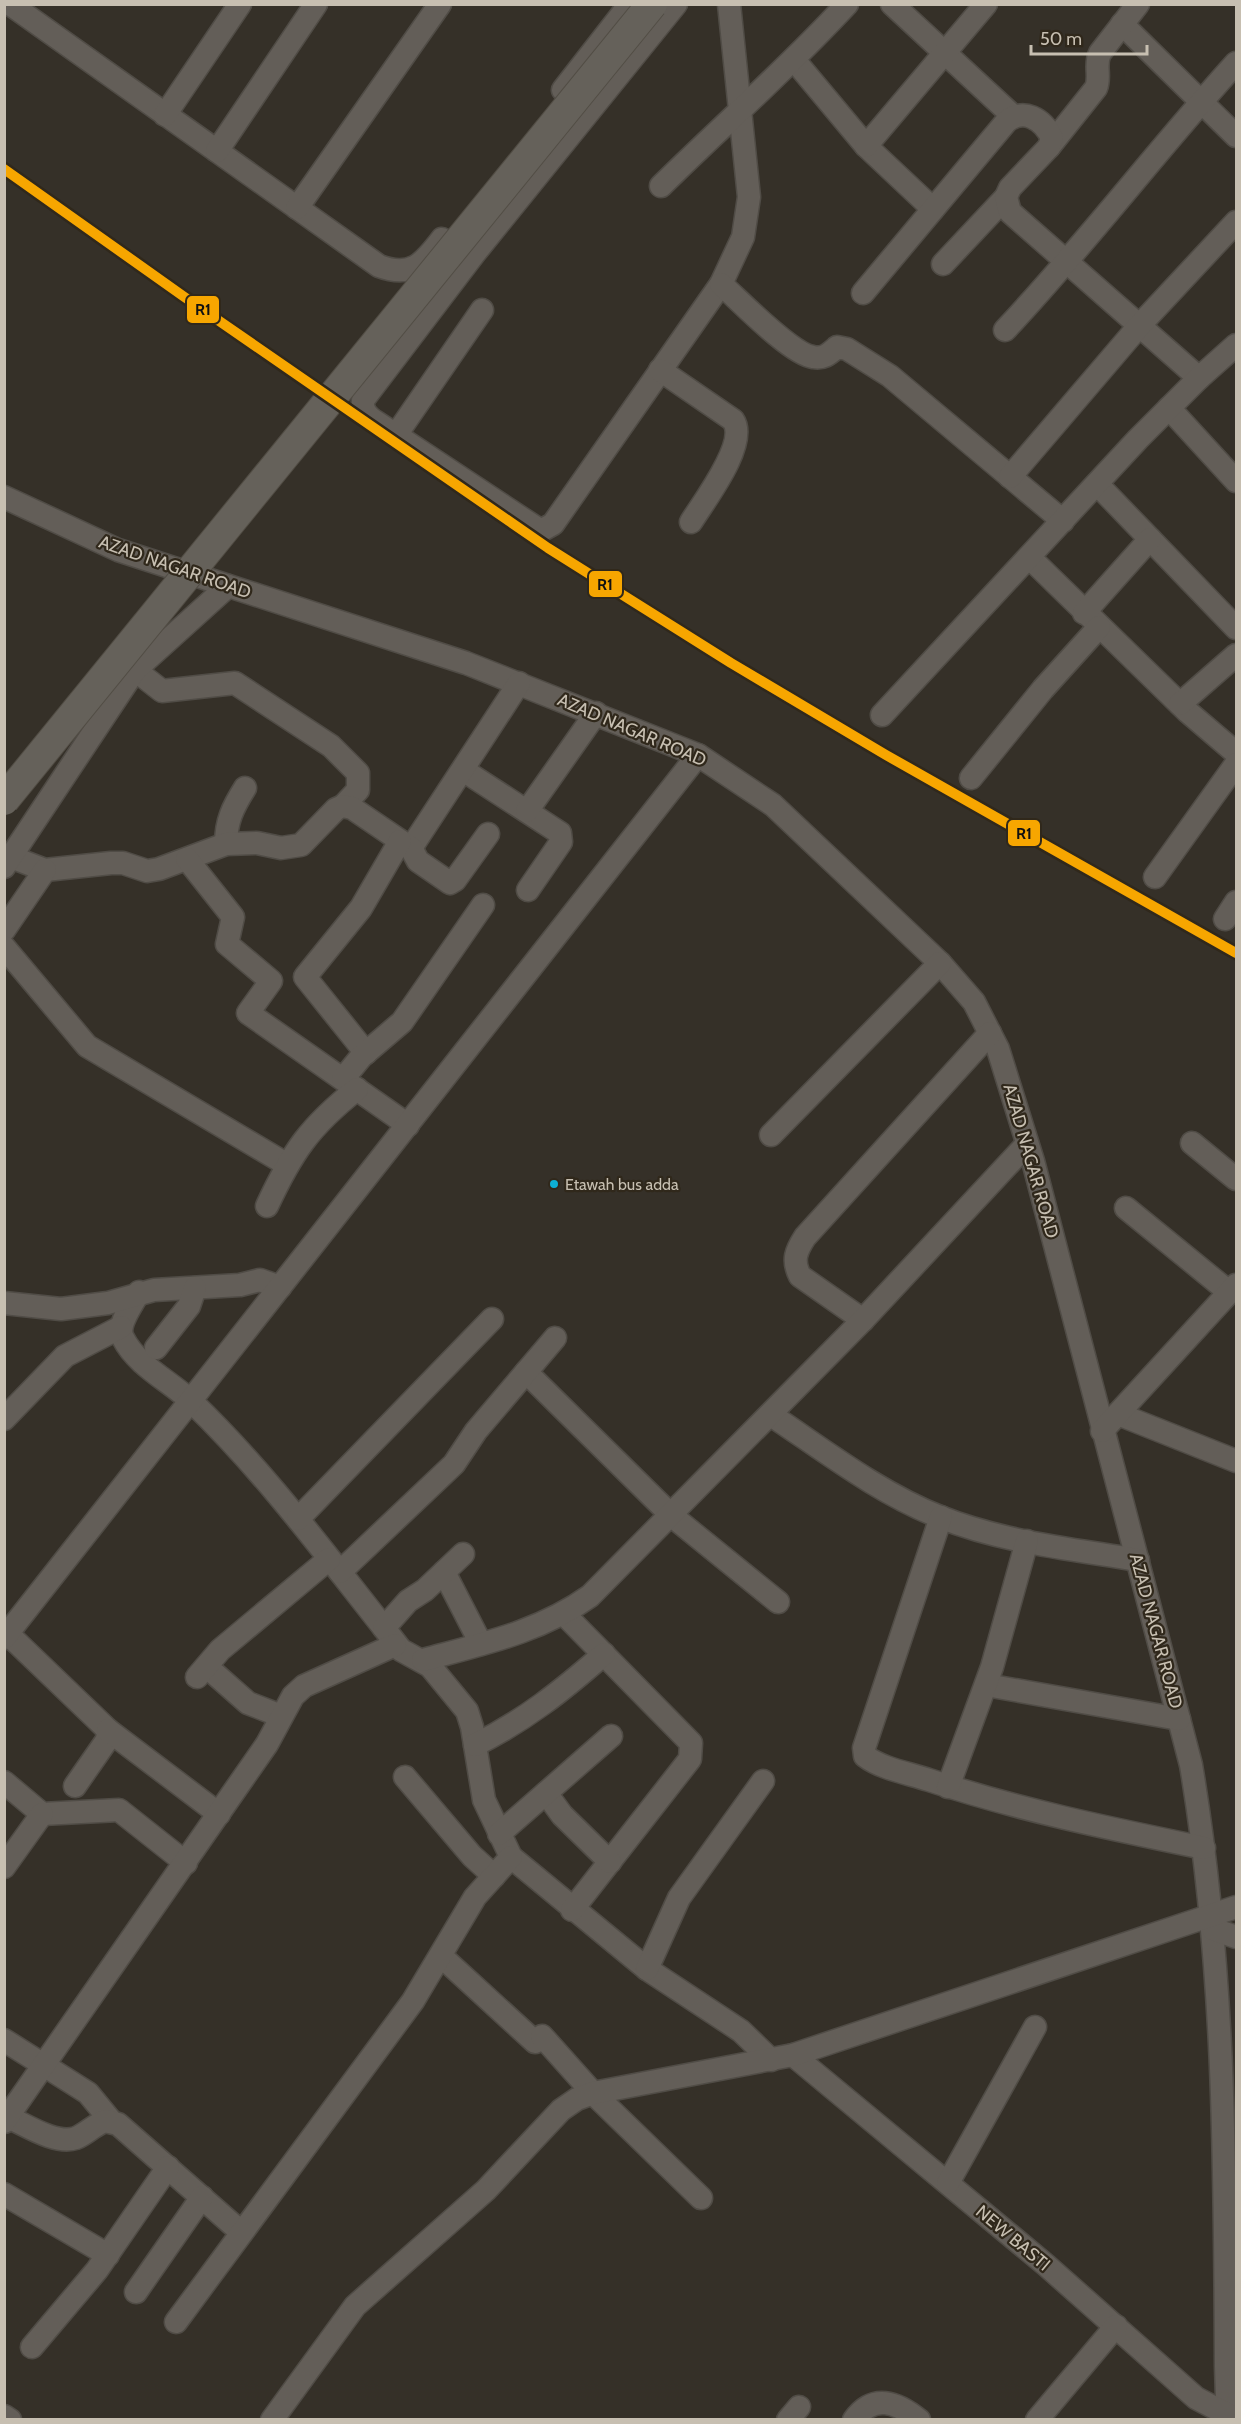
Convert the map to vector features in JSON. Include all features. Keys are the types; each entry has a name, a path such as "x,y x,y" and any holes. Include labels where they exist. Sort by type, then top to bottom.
{"main road":[{"path":"4,800 652,4"}],"street":[{"path":"10,4 378,266 394,272 407,270 422,263 630,4"},
{"path":"165,115 240,4"},
{"path":"217,151 316,4"},
{"path":"297,208 440,4"},
{"path":"676,4 482,244 366,393 362,407 367,416 533,527 544,529 553,524 721,284 743,237 749,197 729,4"},
{"path":"661,186 740,108 795,61 847,4"},
{"path":"892,4 944,55 1013,116"},
{"path":"866,146 986,4"},
{"path":"943,264 1006,197 1010,188 1049,147 1096,88 1099,80 1096,61 1138,4"},
{"path":"1122,24 1236,136"},
{"path":"795,61 866,146 933,209"},
{"path":"1005,330 1068,262 1236,63"},
{"path":"863,293 1013,116 1029,114 1049,132 1052,138 1049,147"},
{"path":"1006,197 1010,212 1199,378"},
{"path":"1010,477 1139,326 1236,222"},
{"path":"721,284 796,350 812,357 825,357 837,347 847,349 890,376 1063,521"},
{"path":"396,435 482,310"},
{"path":"882,715 1169,408 1236,345"},
{"path":"660,370 733,420 737,426 737,446 691,522"},
{"path":"1169,408 1236,481"},
{"path":"1097,484 1236,628"},
{"name":"AZAD NAGAR ROAD","path":"4,497 118,550 466,663 698,755 773,805 940,963 974,1002 998,1050 1028,1144 1191,1765 1213,1922 1225,2112 1227,2398 1234,2419"},
{"path":"971,778 1043,689 1150,539"},
{"path":"1029,557 1091,620 1236,753"},
{"path":"135,670 162,691 235,683 331,746 358,773 358,790 301,845 281,848 257,843 226,844 147,871 123,863 45,870 8,862 135,670 228,586"},
{"path":"1180,704 1236,655"},
{"path":"366,1053 305,977 361,908 406,844 463,770 519,683"},
{"path":"527,811 596,713"},
{"path":"219,1814 108,1730 6,1636 698,755"},
{"path":"1155,877 1236,764"},
{"path":"463,770 555,829 562,837 559,847 528,890"},
{"path":"226,844 226,824 245,788"},
{"path":"343,806 352,808 406,844 425,867 448,883 453,883 488,834"},
{"path":"187,859 232,917 227,944 271,981 248,1013 408,1125"},
{"path":"4,930 45,870"},
{"path":"267,1206 286,1164 350,1084 366,1053 402,1022 483,905"},
{"path":"4,947 87,1046 286,1164"},
{"path":"771,1135 940,963"},
{"path":"863,1320 800,1275 795,1265 796,1250 805,1236 990,1033"},
{"path":"1192,1143 1236,1179"},
{"path":"423,1660 537,1627 565,1615 590,1596 771,1415 1028,1144"},
{"path":"1102,1431 1233,1289 1126,1208"},
{"path":"4,1303 74,1309 108,1303 139,1292 240,1285 260,1280 280,1287"},
{"path":"156,1348 189,1306 195,1288"},
{"path":"139,1292 121,1327 121,1336 131,1350 168,1385 191,1401 298,1519 401,1650 423,1660 441,1678 467,1711 475,1745 481,1792 511,1857 572,1910 646,1969 741,2031 771,2060"},
{"path":"298,1519 492,1319"},
{"path":"4,1419 65,1356 121,1327"},
{"path":"281,1716 248,1703 206,1675 220,1650 335,1566 454,1464 468,1441 555,1338"},
{"path":"526,1372 672,1516 778,1602"},
{"path":"1118,1414 1236,1461"},
{"path":"771,1415 875,1484 941,1517 1028,1540 1138,1560"},
{"path":"941,1517 864,1748 865,1756 948,1787 1067,1819 1204,1848"},
{"path":"948,1787 986,1684 1028,1540"},
{"path":"111,2121 99,2123 75,2138 65,2138 6,2120 267,1744 293,1696 304,1686 389,1636 408,1601 425,1590 463,1554"},
{"path":"444,1572 481,1644"},
{"path":"565,1615 691,1743 692,1750 690,1759 572,1910"},
{"path":"475,1745 520,1721 560,1693 604,1654"},
{"path":"986,1684 1179,1719"},
{"path":"75,1786 106,1740 108,1730"},
{"path":"499,1834 611,1736"},
{"path":"405,1777 472,1856 494,1876"},
{"path":"646,1969 679,1898 763,1781"},
{"path":"4,1782 42,1814 119,1810 186,1863"},
{"path":"546,1793 562,1815 610,1862"},
{"path":"4,1867 42,1814"},
{"path":"176,2322 413,2001 465,1912 511,1857"},
{"path":"272,2420 337,2329 362,2300 486,2190 561,2110 577,2099 593,2093 793,2055 1213,1922 1236,1906"},
{"path":"1213,1922 1236,1937"},
{"path":"441,1956 538,2039 701,2198"},
{"path":"948,2183 1035,2027"},
{"path":"4,2040 88,2093 111,2121 118,2124 241,2232"},
{"name":"NEW BASTI","path":"793,2055 1116,2326 1205,2413 1234,2419"},
{"path":"32,2347 108,2255 168,2167"},
{"path":"4,2194 108,2255"},
{"path":"136,2292 202,2197"},
{"path":"1037,2420 1116,2326"},
{"path":"854,2420 866,2406 884,2401 896,2404 919,2420"}],"transit line":[{"name":"R1","path":"4,169 183,296 548,548 731,663 886,755 1236,953"}],"place":[{"name":"Etawah bus adda","path":"554,1184"}]}
